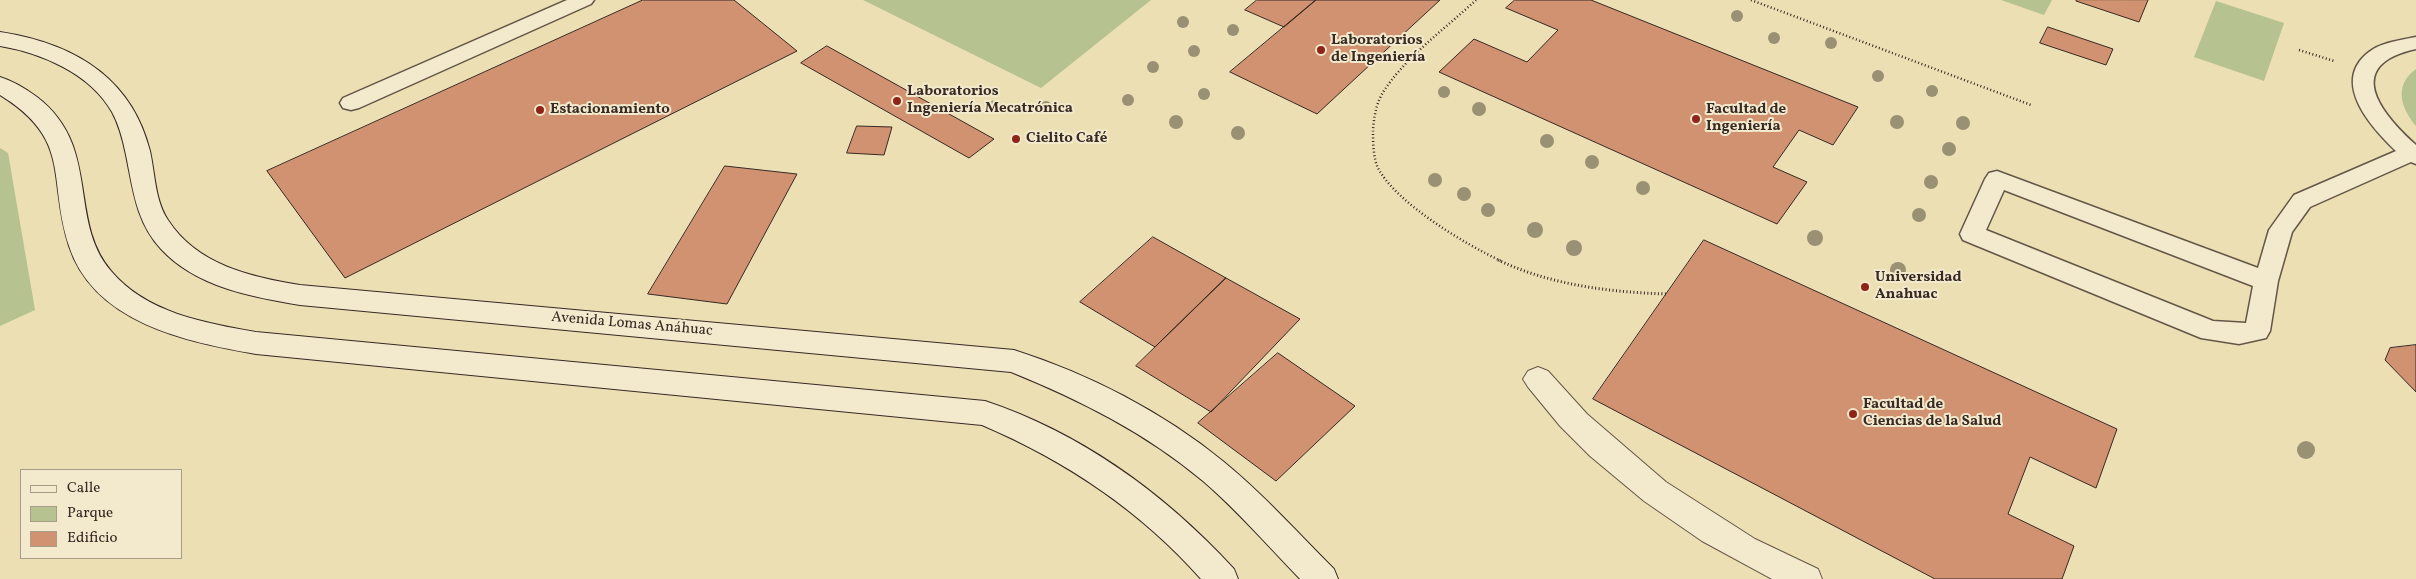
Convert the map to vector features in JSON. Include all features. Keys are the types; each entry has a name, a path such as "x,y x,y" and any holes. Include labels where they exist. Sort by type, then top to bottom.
{"main road":[{"name":"Avenida Lomas Anáhuac","path":"0,38 17,41 50,52 79,66 102,84 120,106 132,130 149,208 157,226 176,247 208,271 265,290 300,294 1014,361 1067,381 1118,406 1167,436 1213,471 1257,511 1322,579"},
{"path":"0,85 20,96 41,112 57,132 67,155 79,235 88,258 102,278 148,314 172,324 216,337 256,343 985,414 1035,434 1074,455 1119,483 1160,516 1194,548 1222,579"},
{"path":"1538,379 1575,421 1619,463 1671,503 1730,540 1806,579"}],"lane":[{"path":"351,103 584,0"},
{"path":"2266,281 1997,179 1972,234 2210,331 2239,334 2257,331 2266,281 2281,230 2302,201 2414,155 2379,123 2363,94 2363,70 2376,55 2398,45 2416,42"}],"path":[{"path":"1476,0 1398,73 1378,103 1373,134 1377,165 1394,187 1441,229 1503,262 1538,276 1576,285 1615,292 1666,294"},
{"path":"1751,0 2031,105"},
{"path":"2299,50 2363,70"}],"green space":[{"path":"863,0 1151,0 1041,88"},
{"path":"2001,0 2052,0 2044,15"},
{"path":"2216,1 2284,23 2264,81 2194,57"},
{"path":"2416,69 2416,126 2403,104 2402,89 2404,82"},
{"path":"0,148 8,153 35,310 0,326"}],"building":[{"name":"Estacionamiento","path":"643,0 734,0 797,51 345,278 267,171"},
{"path":"1257,0 1316,0 1284,27 1245,10"},
{"name":"Laboratorios de Ingeniería","path":"1316,0 1440,0 1317,114 1230,72"},
{"name":"Facultad de Ingeniería","path":"1515,0 1591,0 1858,107 1833,145 1799,130 1773,167 1807,182 1777,224 1439,72 1474,39 1527,62 1558,30 1506,8"},
{"path":"2076,0 2148,0 2139,22 2076,1"},
{"path":"2048,27 2113,49 2106,65 2040,43"},
{"name":"Laboratorios Ingeniería Mecatrónica","path":"827,46 994,139 969,158 801,63"},
{"path":"857,126 892,127 884,155 847,153"},
{"path":"725,166 797,174 727,304 648,294"},
{"path":"1153,237 1226,278 1155,347 1080,302"},
{"name":"Facultad de Ciencias de la Salud","path":"1704,240 2117,429 2096,488 2030,457 2008,514 2074,546 2062,579 1935,579 1593,399"},
{"path":"1226,278 1300,319 1211,412 1136,366"},
{"path":"2416,345 2416,392 2385,360 2390,348"},
{"path":"1278,353 1355,406 1276,481 1198,423"}],"place":[{"name":"Laboratorios de Ingeniería","path":"1321,50"},
{"name":"Laboratorios Ingeniería Mecatrónica","path":"897,101"},
{"name":"Estacionamiento","path":"540,110"},
{"name":"Facultad de Ingeniería","path":"1696,119"},
{"name":"Cielito Café","path":"1016,139"},
{"name":"Universidad Anahuac","path":"1865,287"},
{"name":"Facultad de Ciencias de la Salud","path":"1853,414"}]}
